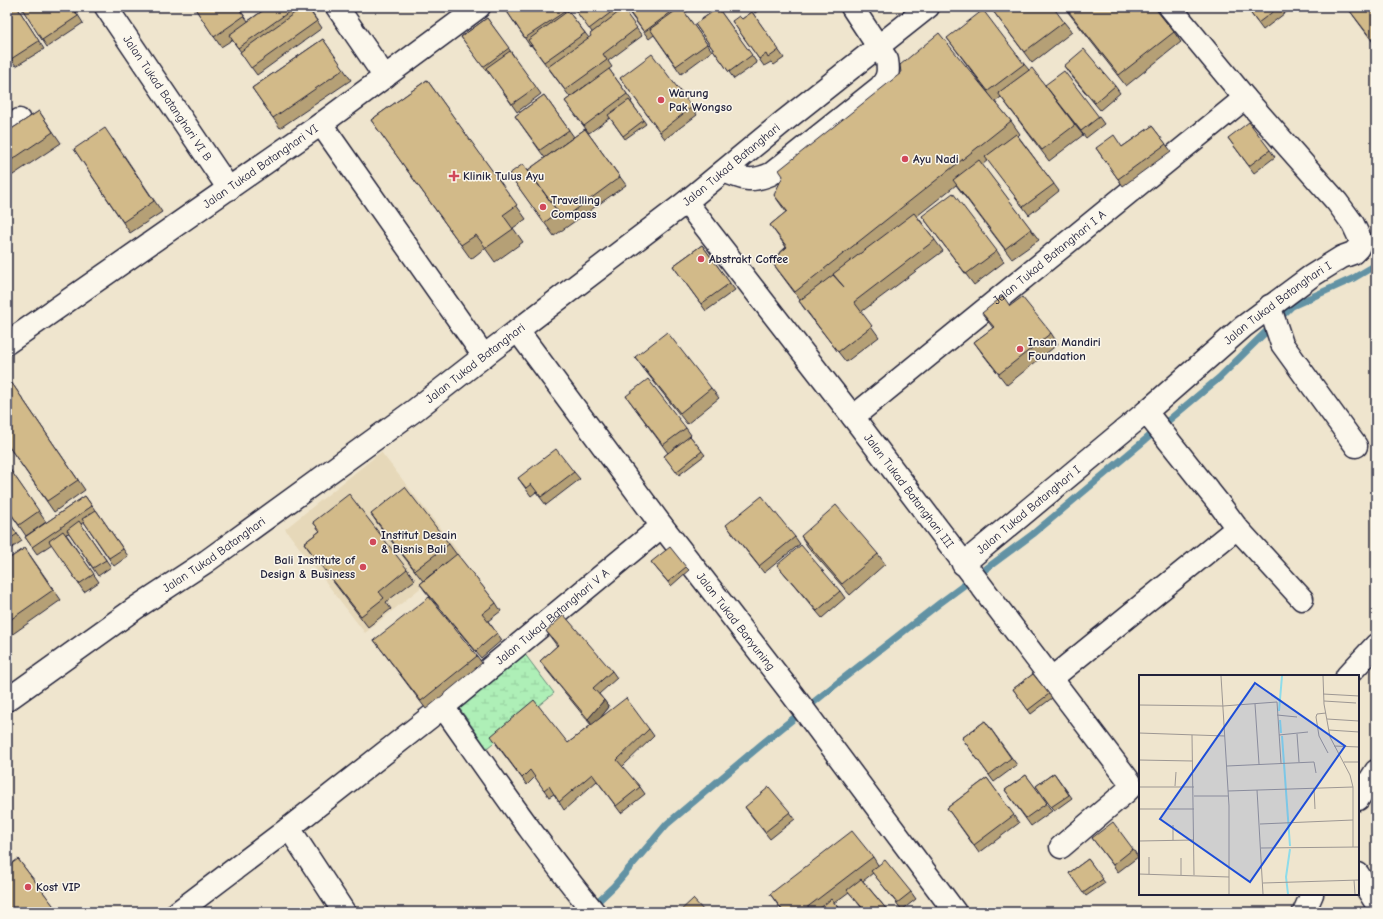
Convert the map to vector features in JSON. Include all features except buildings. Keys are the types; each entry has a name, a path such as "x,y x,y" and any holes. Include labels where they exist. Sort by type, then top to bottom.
{"street":[{"name":"Jalan Tukad Batanghari VI B","path":"106,7 229,189"},
{"path":"338,7 385,77"},
{"path":"321,124 479,7"},
{"path":"724,171 744,179 758,179 771,174 887,80 889,70 887,60 852,7"},
{"name":"Jalan Tukad Batanghari","path":"7,700 137,607 213,557 415,410 686,202 783,122 928,7"},
{"name":"Jalan Tukad Batanghari I","path":"968,569 1151,419 1243,327 1271,310 1310,278 1342,258 1353,253 1358,248 1361,241 1353,224 1337,202 1246,98 1170,7"},
{"name":"Jalan Tukad Batanghari I A","path":"853,417 1246,98"},
{"name":"Jalan Tukad Batanghari VI","path":"11,333 229,189 321,124 484,356"},
{"name":"Jalan Tukad Batanghari III","path":"686,202 853,417 1130,782 1131,787 1127,791 1061,847"},
{"path":"1271,310 1282,344 1356,446"},
{"name":"Jalan Tukad Banyuning","path":"518,331 662,526 822,733 950,910"},
{"path":"1151,419 1220,504 1237,528 1302,599"},
{"name":"Jalan Tukad Batanghari V A","path":"178,912 289,828 443,707 662,526"},
{"path":"1052,678 1237,528"},
{"path":"1348,675 1376,645"},
{"path":"443,707 576,890 594,912"},
{"path":"1359,797 1376,771"},
{"path":"289,828 344,912"},
{"path":"1359,876 1376,903"},
{"path":"1304,912 1312,895"}],"shaded area":[{"name":"Institut Desain & Bisnis Bali","path":"381,452 461,555 365,633 285,529"}],"green space":[{"path":"521,649 554,693 487,748 455,702"}],"waterway":[{"path":"592,907 614,886 667,824 840,681 940,603 1033,534 1219,378 1292,306 1352,279 1376,265"}],"place":[{"name":"Warung Pak Wongso","path":"661,100"},
{"name":"Ayu Nadi","path":"905,159"},
{"name":"Klinik Tulus Ayu","path":"454,176"},
{"name":"Travelling Compass","path":"543,207"},
{"name":"Abstrakt Coffee","path":"701,259"},
{"name":"Insan Mandiri Foundation","path":"1020,349"},
{"name":"Institut Desain & Bisnis Bali","path":"373,542"},
{"name":"Bali Institute of Design & Business","path":"363,567"},
{"name":"Kost VIP","path":"28,887"}]}
